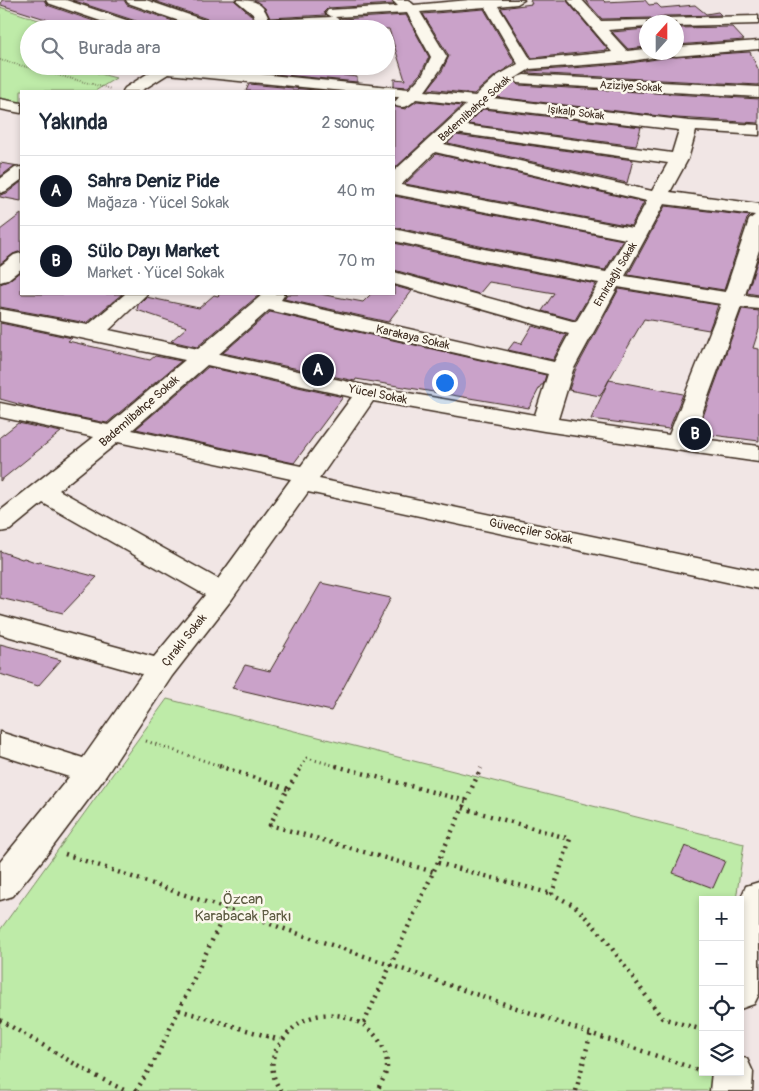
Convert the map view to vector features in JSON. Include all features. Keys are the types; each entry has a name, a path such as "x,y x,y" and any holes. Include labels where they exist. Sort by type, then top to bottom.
{"street":[{"path":"54,0 113,20"},
{"path":"133,0 190,20"},
{"path":"243,0 258,8 261,20"},
{"path":"395,109 415,94 436,65 439,57 411,9 399,0"},
{"path":"304,20 517,0"},
{"path":"575,0 624,57"},
{"path":"490,4 526,65 639,55"},
{"path":"671,5 687,21"},
{"path":"736,8 758,20"},
{"path":"684,21 758,20"},
{"path":"597,26 639,23"},
{"path":"684,51 759,45"},
{"path":"670,60 680,88 689,126"},
{"name":"Bademlibahçe Sokak","path":"395,180 503,79 526,65"},
{"path":"133,90 156,75"},
{"path":"226,90 241,75"},
{"path":"264,75 379,90"},
{"path":"330,85 331,75"},
{"name":"Aziziye Sokak","path":"503,79 759,92"},
{"name":"Işıkalp Sokak","path":"395,92 689,126 759,130"},
{"path":"0,117 12,106"},
{"name":"Emirdağlı Sokak","path":"544,424 561,370 679,159 689,126"},
{"path":"452,128 679,159"},
{"path":"432,146 658,198 672,198 759,210"},
{"path":"0,187 20,173"},
{"path":"395,188 478,206 638,235"},
{"path":"678,444 733,299 759,220"},
{"path":"395,235 452,249 611,280 759,303"},
{"path":"2,273 20,260"},
{"path":"395,278 582,330"},
{"path":"93,332 136,295"},
{"name":"Bademlibahçe Sokak","path":"0,524 112,435 271,298"},
{"name":"Karakaya Sokak","path":"271,298 561,370"},
{"name":"Yücel Sokak","path":"0,315 93,332 367,393 544,424 759,454"},
{"name":"Çıraklı Sokak","path":"0,886 36,844 91,772 117,731 161,669 222,593 367,393"},
{"name":"Güvecçiler Sokak","path":"0,410 759,580"},
{"path":"42,490 222,593"},
{"path":"0,624 161,669"},
{"path":"0,743 91,772"},
{"path":"741,986 759,896"},
{"path":"744,1003 759,1006"},
{"path":"731,1091 733,1076"}],"path":[{"path":"0,60 20,65"},
{"path":"56,75 112,90"},
{"path":"117,731 288,790"},
{"path":"434,872 270,825 288,790 308,758 466,801"},
{"path":"364,1023 481,768"},
{"path":"463,808 570,839 552,894"},
{"path":"36,844 591,1032 699,1071"},
{"path":"438,863 552,894 576,906 603,936 662,1018 699,1029"},
{"path":"136,1091 156,1058 227,909"},
{"path":"179,1010 280,1040"},
{"path":"281,1091 272,1072 273,1056 280,1040 292,1027 308,1018 328,1014 347,1016 364,1023 378,1035 386,1051 387,1068 382,1085 377,1091"},
{"path":"0,1020 92,1074 126,1091"},
{"path":"576,1091 591,1032"}],"green space":[{"path":"0,7 38,20 20,20 20,75 105,75 116,78 97,90 20,90 20,102 0,99"},
{"name":"Özcan Karabacak Parkı","path":"167,699 744,844 737,896 699,896 699,1076 712,1076 710,1091 0,1091 0,930"}],"building":[{"path":"2,0 44,0 47,5 91,20 48,20 1,5"},
{"path":"72,0 124,0 127,5 170,20 133,20"},
{"path":"152,0 234,0 252,16 252,20 210,20"},
{"path":"254,0 390,0 394,4 328,8 324,12 326,15 270,18 265,8"},
{"path":"530,0 566,0 608,50 532,58 501,8 532,4"},
{"path":"585,0 603,0 605,2 645,0 649,5 657,4 661,8 695,5 706,14 718,12 721,15 639,15 639,18 602,19"},
{"path":"484,9 515,63 496,75 474,94 428,89 442,71 449,56 423,14"},
{"path":"406,15 429,57 421,73 408,87 394,86 394,79 405,80 395,48 395,20 341,19"},
{"path":"732,27 744,40 684,44 684,28"},
{"path":"639,30 639,48 628,49 612,32"},
{"path":"750,52 759,71 759,85 527,73 531,71 624,64 650,60 684,60 684,56"},
{"path":"285,75 341,75 357,77 357,82"},
{"path":"514,81 518,85 759,99 759,123 677,118 496,97"},
{"path":"249,84 315,90 246,90"},
{"path":"417,101 462,106 395,168 395,106 405,109"},
{"path":"483,109 641,127 636,146 468,124"},
{"path":"456,135 633,160 627,183 448,143"},
{"path":"436,154 644,202 631,226 405,184"},
{"path":"0,163 19,166 14,166 0,177"},
{"path":"20,183 20,201 0,197 0,195 7,193"},
{"path":"395,196 623,240 605,270 484,247 395,227"},
{"path":"665,206 750,216 747,219 724,290 628,275"},
{"path":"20,215 20,251 13,254 0,264 0,230"},
{"path":"395,243 484,263 596,284 575,320 542,311 554,293 489,282 479,294 395,270"},
{"path":"759,256 759,295 747,293"},
{"path":"20,272 20,295 121,295 87,323 0,307 0,284 8,281"},
{"path":"395,286 412,291 388,322 284,299 286,295 325,295 363,302 370,295 395,295"},
{"path":"619,289 718,305 709,330 644,319 600,396 569,390 575,371"},
{"path":"214,295 259,295 197,347 171,341 187,327 137,310 138,305 146,297 199,308"},
{"path":"742,309 759,311 759,329 753,348 759,349 759,441 697,433"},
{"path":"270,312 546,375 543,385 541,385 529,408 356,379 355,381 223,353"},
{"path":"0,323 72,338 68,341 150,360 155,356 181,361 107,423 37,409 0,399"},
{"path":"532,326 566,335 553,360 508,350 514,342 521,344"},
{"path":"208,367 343,397 294,463 136,429"},
{"path":"609,380 683,394 669,429 591,419"},
{"path":"18,423 61,432 0,481 0,437"},
{"path":"0,551 22,559 97,577 63,613 0,598"},
{"path":"321,583 391,598 331,711 232,688 245,665 270,671"},
{"path":"0,644 61,660 38,686 0,674"},
{"path":"685,846 725,861 713,888 673,873"}],"place":[{"name":"Sahra Deniz Pide","path":"318,370"},
{"name":"Sülo Dayı Market","path":"695,434"}]}
